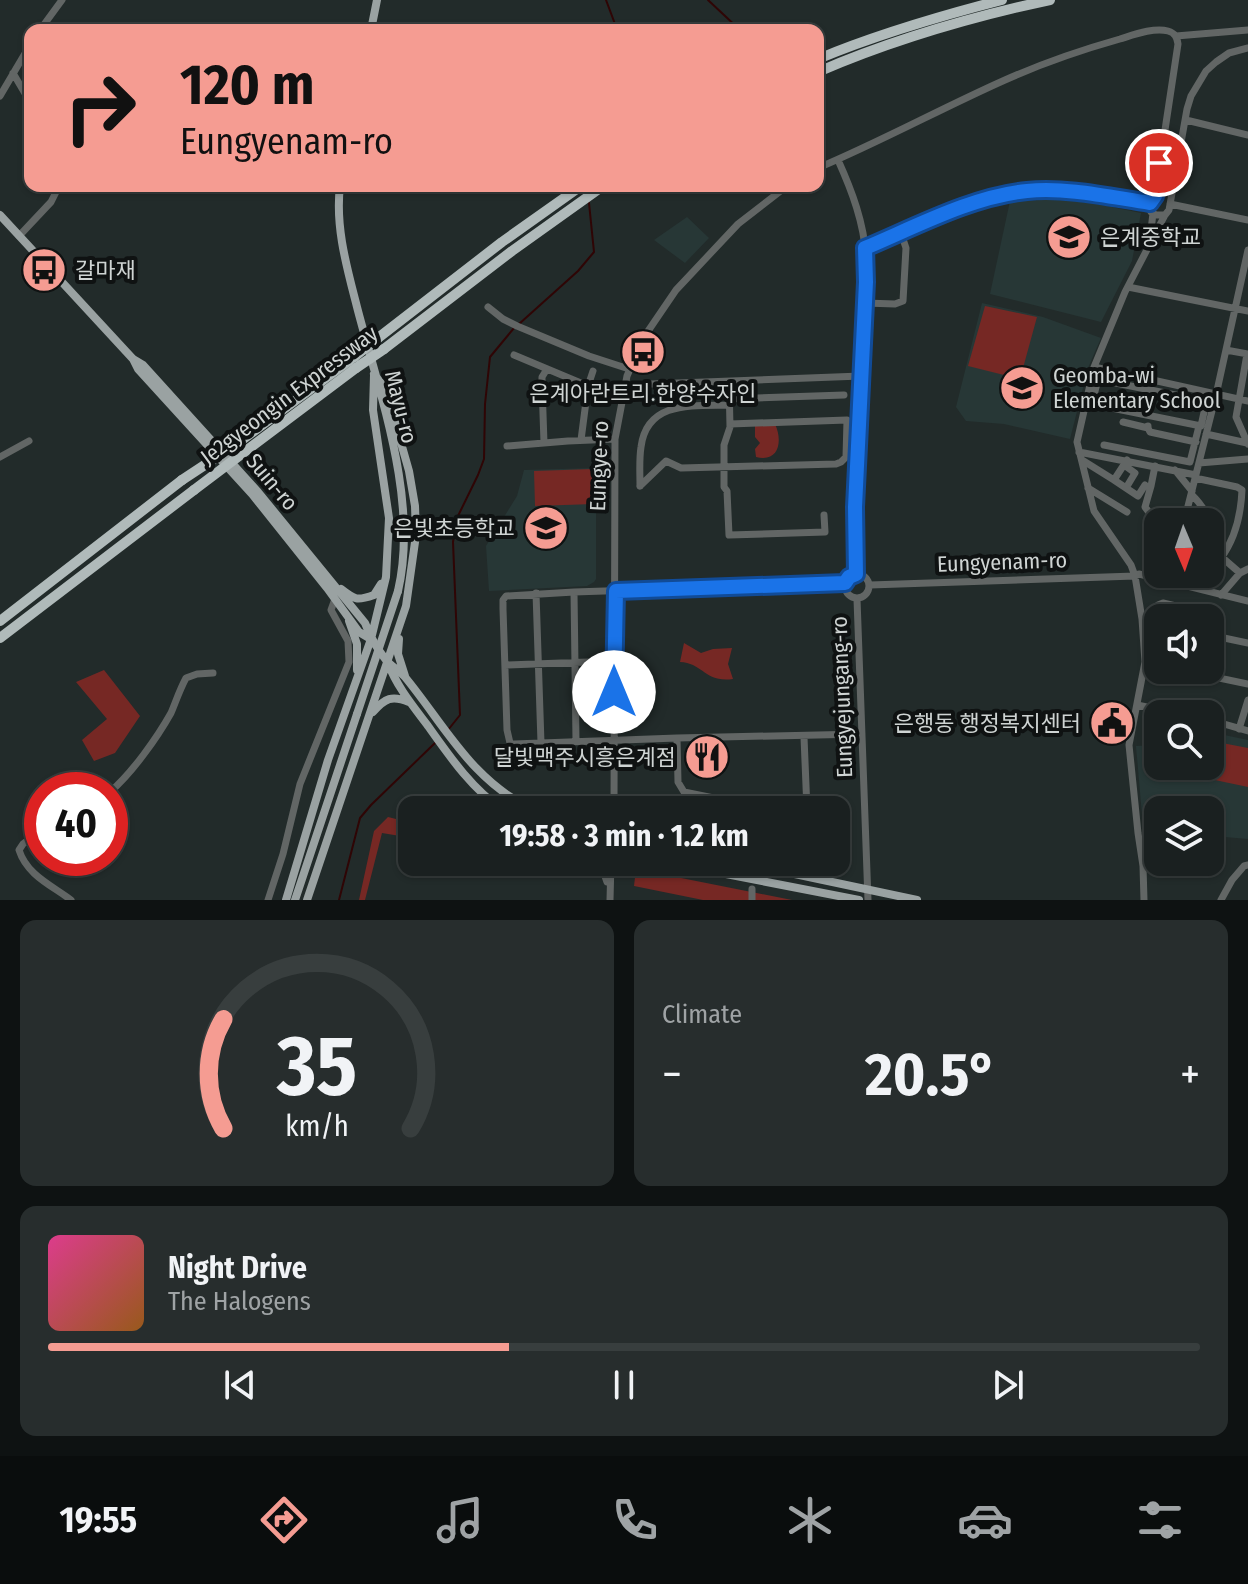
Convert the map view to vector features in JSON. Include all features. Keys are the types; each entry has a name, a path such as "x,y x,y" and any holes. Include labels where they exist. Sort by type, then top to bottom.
{"highway":[{"path":"824,57 911,25 1002,0"},
{"path":"824,70 889,44 973,18 1050,0"},
{"name":"Je2gyeongin Expressway","path":"355,363 378,338 572,192"},
{"name":"Je2gyeongin Expressway","path":"0,638 194,490 239,449 355,363 384,349 595,192"},
{"name":"Je2gyeongin Expressway","path":"0,621 182,480 239,449"}],"main road":[{"path":"372,24 377,0"},
{"name":"Mayu-ro","path":"295,900 404,565 399,472 342,243 340,192"},
{"name":"Suin-ro","path":"0,215 133,359 143,365 258,492 365,623 395,682 484,796"},
{"name":"Suin-ro","path":"133,359 138,369 252,494 359,632 371,639"},
{"path":"286,900 328,760 371,639 386,576 389,518 373,410 374,374"},
{"path":"307,900 406,606 412,571 416,535 409,471 386,390 374,374"},
{"path":"325,574 353,598 361,599 374,595 386,576"},
{"path":"346,613 357,644 357,676"},
{"path":"401,619 398,654 405,677"},
{"name":"Suin-ro","path":"387,662 405,677 464,756 508,796"},
{"path":"368,719 381,703 390,699 398,698 411,703"},
{"path":"732,876 859,900"},
{"path":"802,876 917,900"}],"street":[{"path":"44,24 62,0"},
{"path":"824,166 973,94 1039,66 1127,37 1155,31 1168,31 1176,36 1248,30"},
{"path":"1150,245 1153,213 1150,209 1178,44 1176,36"},
{"path":"1088,404 1094,367 1128,287 1170,202 1191,96 1206,71 1229,53 1248,48"},
{"path":"0,96 24,55"},
{"path":"13,73 24,92"},
{"path":"1186,120 1248,135"},
{"path":"838,160 855,203 865,248 855,507 856,574"},
{"path":"865,248 987,198 1030,190 1152,200 1164,196 1170,202 1248,220"},
{"path":"19,236 51,202 56,192"},
{"name":"Eungye-ro","path":"614,796 615,439 629,369 652,324 676,290 738,224 779,192"},
{"path":"1153,213 1165,215"},
{"path":"865,303 895,304 903,301 906,248 901,233"},
{"path":"1188,508 1248,250"},
{"path":"1128,287 1248,311"},
{"path":"488,307 525,330 629,369"},
{"path":"1226,350 1248,354 1236,417 1248,444"},
{"path":"514,355 588,386"},
{"path":"1094,367 1248,401"},
{"path":"544,443 542,377 547,369"},
{"path":"581,440 593,371"},
{"path":"625,385 861,376"},
{"path":"1104,445 1190,462 1206,403 1101,380 1097,383 1078,432 1077,442 1094,511 1131,565 1144,604"},
{"path":"729,382 730,424 724,445 729,535 825,532 824,515"},
{"path":"730,424 847,420 846,457 836,464 681,468 666,461 640,486 641,445 648,428 664,412 679,406 844,395"},
{"path":"1088,404 1199,426"},
{"path":"1148,428 1150,416"},
{"path":"1123,422 1148,428 1150,432 1196,442"},
{"path":"1206,434 1248,444"},
{"path":"507,446 615,439"},
{"path":"0,457 29,441"},
{"path":"1080,455 1107,456 1175,470 1242,490 1231,545 1224,554"},
{"path":"1080,455 1138,496 1145,485"},
{"path":"1098,470 1107,456"},
{"path":"1199,463 1248,459"},
{"path":"1114,480 1126,462"},
{"path":"1126,462 1135,473 1126,488"},
{"path":"1146,508 1155,466"},
{"path":"1175,470 1203,508"},
{"path":"1088,488 1127,512"},
{"path":"1221,595 1244,571 1224,560"},
{"path":"856,574 867,578 870,585 868,593 857,599 848,594 845,583 856,574"},
{"name":"Eungyenam-ro","path":"870,585 1144,575"},
{"path":"845,583 508,595 503,600 507,730 510,743 862,734"},
{"name":"Eungyenam-ro","path":"1199,588 1248,601"},
{"path":"574,592 576,741"},
{"path":"536,593 541,743"},
{"path":"268,900 300,784 349,662 348,641 331,610 335,599"},
{"name":"Eungyejungang-ro","path":"857,599 868,900"},
{"path":"1224,638 1248,643"},
{"path":"505,665 614,661"},
{"path":"1144,667 1129,745 1144,900"},
{"path":"128,773 171,713 186,678 213,673"},
{"path":"1224,679 1248,684"},
{"path":"1224,724 1244,730 1248,700"},
{"path":"1137,705 1144,706"},
{"path":"804,737 806,796"},
{"path":"677,738 678,782 684,792 704,796"},
{"path":"24,843 19,850 24,863"},
{"path":"1221,900 1232,880 1248,865"},
{"path":"37,876 71,900"},
{"path":"605,876 609,888"},
{"path":"610,876 610,900"},
{"path":"752,889 752,900"}],"shaded area":[{"name":"은계중학교","path":"1073,199 1141,213 1132,261 1101,322 990,294 1010,201"},
{"path":"687,217 709,238 685,263 654,240"},
{"name":"Geomba-wi Elementary School","path":"982,303 1043,317 1101,338 1088,368 1070,439 1004,424 966,421 956,407"},
{"path":"985,306 1037,317 1020,379 968,366"},
{"path":"775,424 779,437 777,449 770,457 756,457 755,449 760,443 755,437 755,425"},
{"name":"은빛초등학교","path":"596,468 594,582 587,586 489,591 486,546 517,496 524,470"},
{"path":"593,469 594,504 535,506 534,471"},
{"path":"684,643 701,653 732,648 728,664 733,679 716,678 680,662"},
{"path":"104,670 140,716 115,753 94,761 82,740 107,719 76,682"},
{"path":"1224,735 1248,740 1248,839 1224,837 1224,796 1144,796 1144,838 1136,746 1144,746 1144,780 1224,780"},
{"path":"1224,743 1248,748 1248,787 1215,780 1224,780"},
{"path":"388,817 398,820 398,836 382,833 365,900 359,900 374,831"},
{"path":"635,876 671,876 792,900 703,900 634,886"}],"waterway":[{"path":"606,0 615,24"},
{"path":"708,0 734,24"},
{"path":"519,324 578,271 594,252 589,203"},
{"path":"448,730 460,715 453,542 457,518 484,459 490,357 514,328"},
{"path":"339,900 360,818 435,743"}],"place":[{"name":"은계중학교","path":"1069,237"},
{"name":"갈마재","path":"44,270"},
{"name":"은계아란트리.한양수자인","path":"643,352"},
{"name":"Geomba-wi Elementary School","path":"1022,388"},
{"name":"은빛초등학교","path":"546,528"},
{"name":"은행동 행정복지센터","path":"1112,723"},
{"name":"달빛맥주시흥은계점","path":"707,757"}],"route":[{"path":"614,692 616,591 845,583 856,574 855,507 865,248 967,205 1006,193 1049,190 1150,203 1155,196 1159,163"}]}
